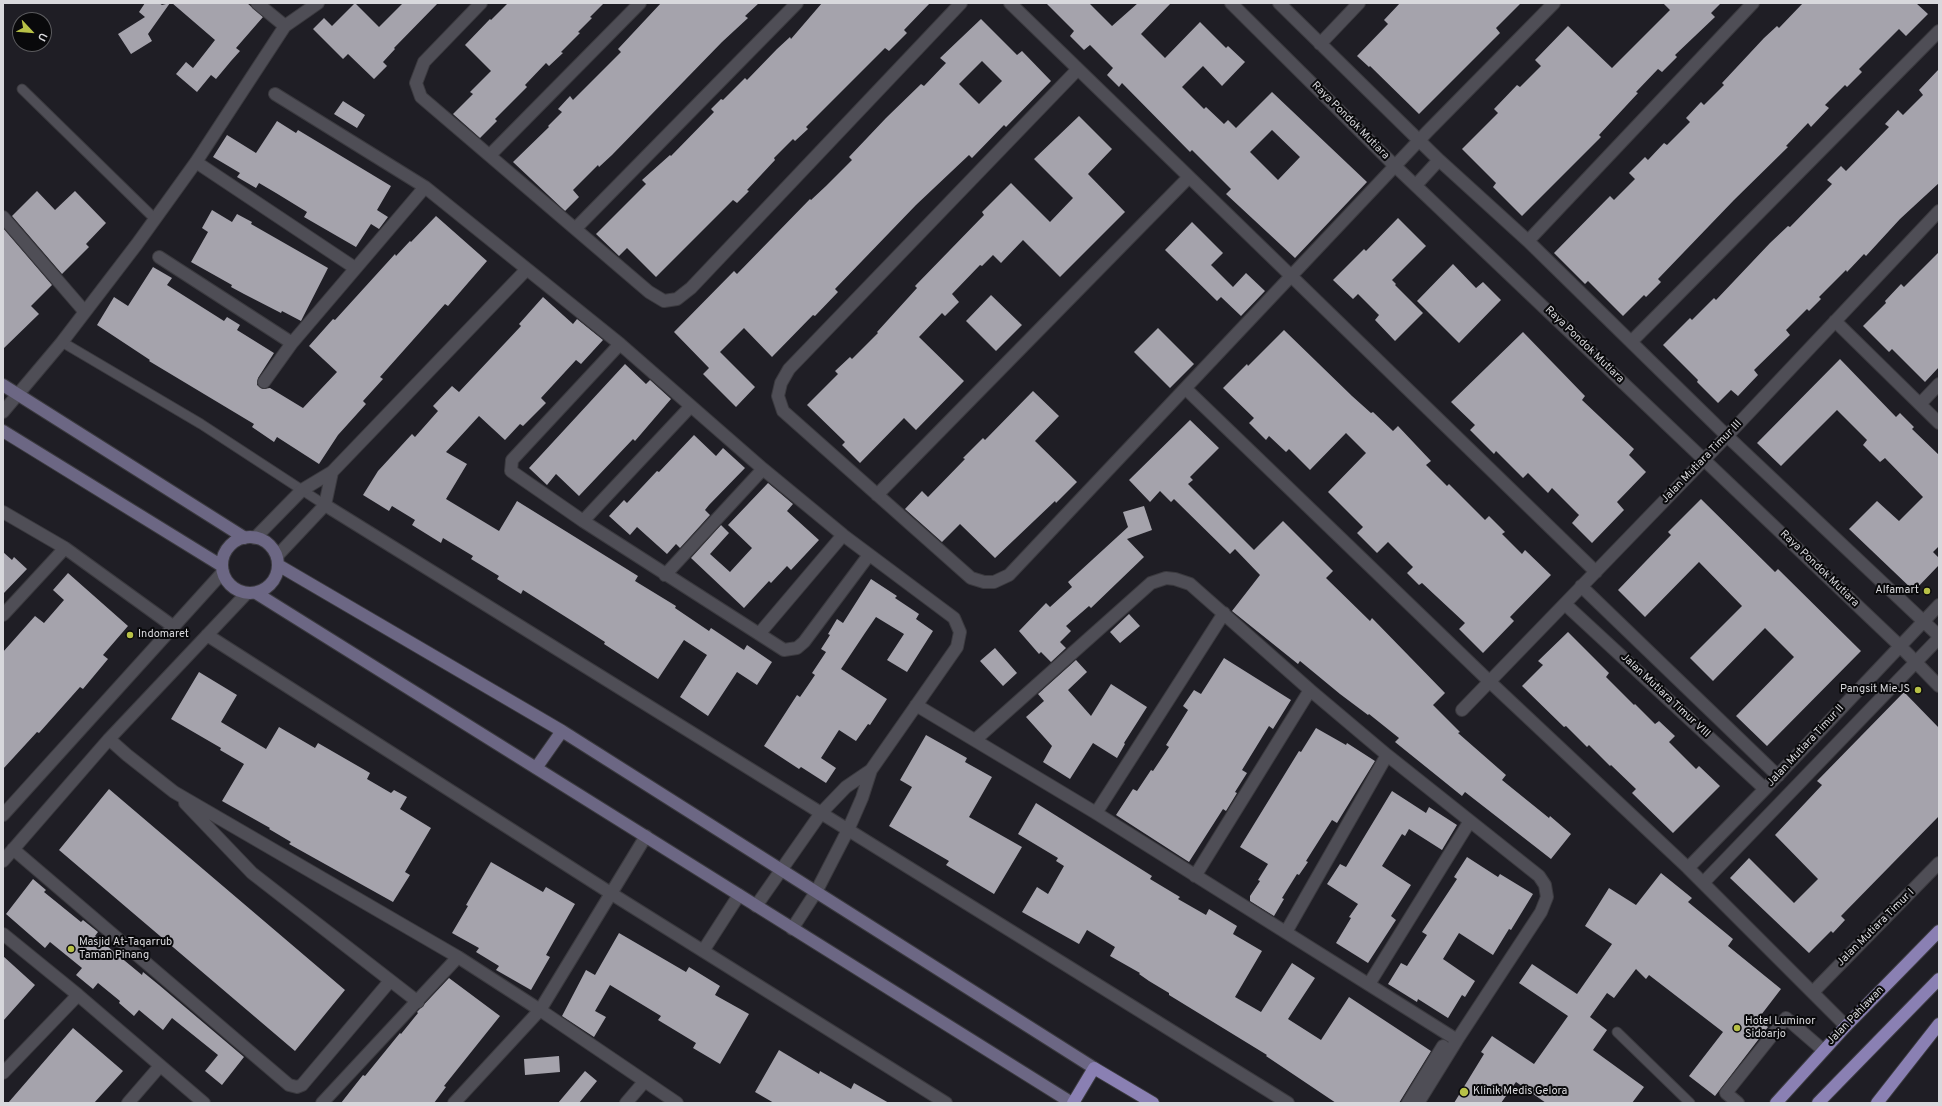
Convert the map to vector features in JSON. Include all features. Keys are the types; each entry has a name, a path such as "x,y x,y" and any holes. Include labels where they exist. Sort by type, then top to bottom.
{"main road":[{"path":"3,385 250,538 268,544 278,561 562,731 1094,1068 1153,1103"},
{"path":"3,431 223,569"},
{"path":"250,538 231,545 226,551 223,569 228,582 236,590 251,593 646,836 792,929 1073,1103 1094,1068"},
{"path":"251,593 265,590 272,583 277,574 278,561"},
{"path":"536,768 562,731"},
{"name":"Jalan Pahlawan","path":"1776,1103 1823,1050 1939,931"},
{"path":"1818,1103 1939,979"},
{"path":"1877,1103 1939,1024"}],"street":[{"path":"257,3 285,26"},
{"path":"3,412 19,395 62,342 155,219 196,162 285,26 318,3"},
{"path":"481,3 424,62 416,83 421,97 649,292 664,301 677,299 690,288 961,3"},
{"path":"490,155 640,3"},
{"path":"576,228 797,3"},
{"path":"1010,3 1596,572"},
{"name":"Raya Pondok Mutiara","path":"1231,3 1395,166 1900,646 1939,686"},
{"path":"1279,3 1439,160 1528,241 1727,436 1924,621 1939,637"},
{"path":"1320,44 1359,3"},
{"path":"1078,69 788,369 781,383 778,396 783,411 971,578 984,582 994,582 1009,575 1186,389 1419,140 1554,3"},
{"path":"1528,241 1753,3"},
{"path":"1631,342 1939,31"},
{"path":"275,94 425,187 620,344 763,469 842,535 954,618 960,632 957,647 871,770 862,798 848,830 816,892 792,929"},
{"path":"1416,185 1439,160"},
{"path":"196,162 355,268"},
{"path":"877,495 1189,177"},
{"path":"264,382 292,343 425,187"},
{"name":"Jalan Mutiara Timur III","path":"1462,710 1727,436 1939,211"},
{"path":"3,217 85,312"},
{"path":"159,257 292,343"},
{"path":"250,538 302,490 332,472 526,269"},
{"path":"1834,321 1939,423"},
{"path":"620,344 516,456 510,465 511,471 665,575 784,650 797,648 804,642 869,555"},
{"path":"1920,404 1939,384"},
{"path":"1186,389 1490,682 1703,882 1846,1026"},
{"path":"583,521 691,406"},
{"path":"665,575 763,469"},
{"path":"278,561 325,505 332,472"},
{"path":"325,505 1288,1103"},
{"path":"3,512 64,548 174,627"},
{"path":"759,634 842,535"},
{"path":"3,615 64,548"},
{"path":"3,815 174,627 223,569"},
{"path":"975,740 1151,583 1166,578 1175,578 1190,584 1224,612 1310,690 1387,755 1538,876 1545,885 1547,897 1541,912 1408,1103"},
{"name":"Jalan Mutiara Timur VIII","path":"1581,586 1778,776"},
{"path":"3,861 109,739 207,635 251,593"},
{"name":"Jalan Mutiara Timur VIII","path":"1565,604 1765,789"},
{"name":"Jalan Mutiara Timur II","path":"1688,868 1778,776 1939,605"},
{"path":"1096,814 1224,612"},
{"path":"207,635 612,894 946,1103"},
{"name":"Jalan Mutiara Timur II","path":"1703,882 1939,637"},
{"path":"1195,876 1310,690"},
{"path":"916,705 1096,814 1453,1037"},
{"path":"109,739 174,792 252,873 418,1002"},
{"path":"1286,932 1387,755"},
{"path":"756,906 821,813 846,787 871,770"},
{"path":"174,792 458,957 540,1010 677,1103"},
{"path":"1369,984 1470,821"},
{"path":"454,1103 540,1010 646,836"},
{"path":"13,849 289,1085 297,1087 302,1085 390,981"},
{"name":"Jalan Mutiara Timur I","path":"1813,992 1939,863"},
{"path":"703,951 739,895"},
{"path":"3,934 78,995 204,1103"},
{"path":"322,1103 418,1002 458,957"},
{"path":"3,1073 78,995"},
{"path":"1738,1103 1726,1093 1786,1018 1823,1050"},
{"path":"1418,1103 1453,1037"},
{"path":"128,1103 160,1066"},
{"path":"626,1103 644,1082"}],"lane":[{"path":"22,89 155,219"},
{"path":"62,342 201,424 325,505"},
{"path":"1617,1032 1689,1103"}],"building":[{"path":"145,3 159,3 162,5 170,3 148,34 152,41 131,54 118,34 145,17 139,12"},
{"path":"172,3 247,3 263,17 236,48 240,51 216,79 211,75 197,92 176,74 186,62 193,68 215,40"},
{"path":"355,3 379,27 403,3 438,3 394,48 395,49 383,62 387,66 374,79 348,54 343,59 313,29 324,18 332,26"},
{"path":"508,3 604,3 578,32 580,33 561,52 563,53 549,66 546,63 525,85 527,87 495,119 497,121 480,138 453,114 473,94 470,92 491,71 465,45"},
{"path":"661,3 759,3 745,16 748,18 722,42 612,155 599,167 598,165 573,190 579,197 565,211 513,162 549,127 548,126 562,112 558,109 570,96 573,100 621,52 618,49"},
{"path":"822,3 930,3 904,30 907,33 889,51 885,48 806,127 808,129 795,141 793,139 774,158 775,160 737,203 733,200 656,277 627,248 619,256 596,234 646,184 642,180 670,155 671,156 714,112 711,109 721,99 723,100 745,78 747,80 790,37 791,39"},
{"path":"1046,3 1089,3 1112,26 1138,3 1171,3 1141,34 1165,58 1200,22 1226,48 1228,46 1245,62 1222,86 1203,66 1182,87 1204,109 1206,107 1224,124 1228,120 1236,128 1272,92 1367,182 1295,258 1226,194 1231,189 1192,150 1190,152 1122,83 1119,87 1107,75 1113,68 1090,45 1084,50 1070,36 1074,31","holes":["1272,130 1300,157 1278,180 1250,152"]},
{"path":"1400,3 1521,3 1496,28 1500,33 1419,114 1370,66 1369,67 1357,56 1388,24 1384,20"},
{"path":"1663,3 1721,3 1711,13 1715,17 1675,55 1677,57 1662,72 1658,69 1599,135 1601,137 1522,216 1493,187 1496,183 1462,149 1498,113 1494,109 1517,85 1520,87 1541,66 1535,60 1568,26 1612,68 1670,10"},
{"path":"1803,3 1916,3 1928,14 1906,36 1899,29 1859,69 1862,72 1847,87 1845,85 1825,105 1829,108 1811,127 1808,123 1786,146 1788,147 1734,200 1658,279 1661,282 1646,297 1644,295 1623,316 1588,281 1585,284 1554,253 1610,196 1614,200 1635,179 1629,173 1645,157 1648,160 1664,143 1667,145 1690,122 1686,118 1701,102 1704,105 1724,85 1722,83 1764,38 1777,26 1779,28"},
{"path":"981,19 1017,55 1022,51 1051,81 1006,127 1004,125 972,158 969,155 916,205 835,289 838,292 772,357 744,328 720,352 755,387 736,407 703,374 709,368 674,332 734,271 737,274 810,199 811,200 852,160 849,157 886,118 921,84 924,86 946,63 940,58","holes":["982,61 1002,81 979,104 959,84"]},
{"path":"1939,69 1939,183 1900,219 1866,256 1864,254 1847,272 1846,270 1819,297 1821,299 1809,311 1807,309 1786,330 1790,335 1754,370 1758,375 1738,396 1731,390 1718,403 1697,382 1698,380 1663,345 1690,318 1692,320 1714,298 1716,300 1770,243 1788,226 1790,227 1832,184 1827,180 1841,166 1846,171 1889,127 1885,124 1898,110 1903,115 1923,95 1919,90"},
{"path":"343,101 365,115 357,128 334,114"},
{"path":"1079,116 1112,149 1088,174 1125,212 1060,277 1023,240 1001,263 993,255 982,266 980,265 952,294 959,302 945,316 942,313 919,337 964,381 916,430 904,418 860,463 842,445 845,442 807,405 838,374 835,371 850,357 852,359 878,333 877,332 917,288 915,286 984,215 982,212 1011,183 1050,222 1073,198 1034,159"},
{"path":"277,121 296,133 298,130 391,186 377,210 388,217 379,229 371,224 356,247 304,217 307,212 259,183 256,188 237,177 240,173 213,157 227,135 256,153"},
{"path":"37,191 55,210 75,191 106,223 86,244 89,247 62,274 12,216"},
{"path":"212,210 232,222 237,214 252,222 251,224 328,268 301,321 282,311 281,313 244,294 231,287 232,285 191,262 208,232 202,228"},
{"path":"436,216 487,261 448,306 445,304 380,377 383,379 363,401 366,404 338,435 319,464 277,437 274,442 252,427 254,424 149,361 150,360 97,325 114,297 128,306 153,267 172,278 167,285 224,321 227,317 240,325 237,330 274,353 258,378 257,385 263,389 270,388 303,408 337,372 309,346 333,319 335,320 395,254 396,256"},
{"path":"1398,218 1426,246 1392,280 1396,284 1395,285 1423,313 1395,341 1375,320 1379,315 1358,294 1353,299 1333,280 1364,249 1366,251"},
{"path":"1192,222 1223,253 1211,265 1233,287 1246,273 1265,291 1241,316 1221,297 1217,301 1165,250"},
{"path":"3,228 52,285 31,306 39,314 3,349"},
{"path":"1939,252 1939,367 1925,382 1892,349 1889,352 1863,326 1886,303 1885,301 1901,284 1904,287"},
{"path":"1453,264 1476,288 1483,282 1501,300 1459,343 1417,301"},
{"path":"991,295 1022,325 996,351 966,321"},
{"path":"543,297 573,324 577,319 603,340 581,364 576,360 541,398 546,403 523,426 520,424 505,440 479,416 446,452 467,464 446,499 499,531 517,501 638,576 635,581 676,606 675,608 709,631 711,628 744,650 747,645 772,662 757,685 737,672 708,716 680,697 707,655 684,640 658,679 604,644 605,642 523,590 521,594 497,579 499,576 471,559 473,556 443,538 441,543 412,525 415,520 392,506 389,511 363,495 378,471 412,434 415,437 438,411 433,406 452,386 459,392 521,326 519,324"},
{"path":"1158,328 1194,364 1170,388 1134,352"},
{"path":"1284,330 1371,413 1373,412 1393,431 1398,426 1431,461 1426,465 1447,486 1449,484 1485,520 1489,516 1505,532 1502,534 1522,554 1525,550 1551,575 1510,617 1514,621 1483,653 1459,629 1465,623 1422,583 1419,585 1407,573 1413,567 1388,542 1377,553 1357,533 1363,527 1328,492 1366,453 1346,433 1310,470 1289,449 1286,452 1269,436 1266,440 1249,423 1254,418 1223,388 1247,364 1248,366"},
{"path":"1523,332 1585,396 1582,400 1634,449 1629,455 1646,472 1617,502 1624,510 1592,543 1572,523 1579,515 1552,488 1548,493 1528,473 1523,478 1496,451 1494,454 1470,430 1475,425 1451,402"},
{"path":"1840,359 1896,417 1900,413 1914,427 1912,429 1939,455 1939,546 1933,552 1939,558 1939,565 1914,591 1849,529 1877,501 1899,521 1923,497 1885,458 1880,462 1863,445 1867,440 1837,410 1781,466 1757,443"},
{"path":"625,364 646,384 650,380 671,399 635,441 633,439 579,496 556,474 547,485 529,468"},
{"path":"1033,391 1059,416 1035,441 1077,482 995,558 960,524 942,542 905,509 922,491 928,497 965,459 963,458 983,438 985,440"},
{"path":"1190,420 1219,448 1190,477 1193,480 1188,484 1254,550 1283,521 1333,571 1326,578 1370,621 1372,618 1445,693 1433,705 1460,732 1458,733 1506,775 1502,780 1549,818 1550,816 1571,834 1551,859 1465,792 1462,796 1395,742 1399,738 1369,714 1368,715 1340,694 1300,661 1298,664 1232,611 1260,575 1235,549 1230,554 1174,499 1171,502 1160,491 1150,502 1129,480"},
{"path":"694,435 716,456 723,448 745,468 705,510 710,515 680,548 676,544 667,554 637,527 630,535 609,516 624,500 627,503"},
{"path":"768,483 793,504 787,511 819,540 791,570 787,566 771,583 769,581 744,608 691,558 721,525 729,533 710,554 730,572 752,548 728,525"},
{"path":"1701,499 1775,572 1778,569 1861,651 1767,746 1736,716 1794,657 1765,628 1713,681 1690,658 1742,606 1699,562 1645,617 1618,590 1671,535 1668,532"},
{"path":"1144,506 1152,530 1127,539 1144,557 1091,608 1089,606 1066,626 1071,631 1060,642 1066,648 1051,662 1041,652 1039,654 1019,631 1046,603 1050,607 1072,587 1068,582 1128,527 1123,512"},
{"path":"3,552 12,560 14,557 27,569 3,594"},
{"path":"68,573 128,626 103,655 108,659 83,689 80,687 39,733 37,732 3,769 3,652 35,616 44,623 64,600 53,590"},
{"path":"871,579 897,596 895,598 919,614 916,619 933,631 907,672 887,660 904,634 876,617 841,669 887,699 870,725 868,724 856,741 839,730 821,758 836,768 826,783 801,767 799,769 764,746 797,695 800,697 815,675 812,673 826,652 821,649 830,635 828,634 837,619 843,623"},
{"path":"1129,614 1140,626 1120,643 1110,632"},
{"path":"1568,632 1609,673 1606,677 1634,705 1635,704 1655,724 1659,721 1675,736 1669,742 1696,769 1699,766 1720,786 1673,833 1632,793 1636,789 1589,745 1587,747 1566,726 1564,727 1522,686 1543,665 1538,661"},
{"path":"995,648 1017,673 1003,686 980,661"},
{"path":"1224,658 1291,700 1273,729 1269,726 1242,770 1247,773 1235,792 1237,793 1226,811 1223,809 1189,862 1116,815 1133,789 1137,791 1169,747 1166,745 1188,710 1183,706 1194,690 1201,694"},
{"path":"1076,660 1087,672 1068,690 1091,716 1111,684 1147,707 1124,743 1125,744 1117,758 1093,743 1070,779 1043,762 1052,746 1026,717 1044,701 1038,694"},
{"path":"199,672 237,695 221,722 266,749 279,727 315,748 318,743 370,773 367,779 391,793 394,790 407,797 400,809 431,828 405,872 410,875 393,902 289,844 291,842 269,829 270,828 222,801 244,764 220,750 221,748 171,719"},
{"path":"1904,692 1939,728 1939,816 1841,916 1845,920 1833,933 1831,931 1809,953 1730,878 1749,858 1794,903 1818,879 1775,835 1822,785 1817,781"},
{"path":"1316,728 1346,745 1347,743 1375,761 1337,823 1332,820 1306,861 1308,862 1299,875 1297,874 1282,898 1284,899 1274,916 1250,901 1250,896 1260,881 1258,880 1268,864 1240,847 1299,751 1301,752"},
{"path":"926,735 967,758 965,762 992,777 969,817 1022,847 994,894 946,865 949,861 889,826 912,787 900,780"},
{"path":"109,789 345,990 295,1051 59,850"},
{"path":"1392,791 1426,813 1429,807 1457,825 1442,850 1409,829 1405,836 1402,834 1382,866 1411,885 1391,916 1396,920 1368,963 1336,943 1351,918 1349,917 1358,904 1327,884 1340,864 1346,867"},
{"path":"1036,803 1152,876 1150,879 1180,897 1178,899 1206,915 1209,909 1237,926 1233,934 1262,951 1235,997 1261,1012 1292,963 1315,978 1288,1019 1321,1040 1349,997 1431,1051 1399,1103 1336,1103 1266,1056 1267,1055 1169,995 1169,993 1149,981 1139,974 1140,973 1110,956 1115,947 1087,930 1079,944 1022,912 1037,887 1048,894 1064,866 1056,861 1058,858 1018,834"},
{"path":"1467,857 1498,877 1500,874 1533,894 1511,930 1509,929 1493,955 1459,933 1443,959 1475,981 1465,997 1462,995 1448,1018 1418,999 1417,1002 1388,984 1401,963 1407,966 1427,935 1422,932 1457,879 1454,877"},
{"path":"491,862 543,892 546,887 575,904 546,955 550,957 531,990 496,970 499,966 476,952 479,948 452,933 468,906 466,905"},
{"path":"1661,873 1692,898 1688,902 1733,939 1728,946 1781,989 1758,1019 1768,1027 1715,1096 1689,1076 1723,1032 1649,975 1646,979 1636,969 1614,998 1607,993 1590,1017 1607,1030 1593,1050 1644,1087 1632,1103 1546,1103 1516,1082 1501,1103 1454,1103 1484,1054 1481,1052 1492,1036 1534,1064 1568,1016 1519,983 1532,964 1577,994 1612,944 1585,926 1609,888 1636,905"},
{"path":"33,879 46,890 44,892 81,922 83,920 98,932 95,936 142,975 143,972 244,1057 222,1085 205,1071 218,1055 172,1018 163,1030 139,1010 134,1016 119,1003 120,1001 98,983 93,989 76,975 82,968 50,942 45,948 6,914"},
{"path":"619,933 686,972 689,967 720,986 715,995 749,1014 720,1064 693,1048 696,1043 658,1020 661,1016 610,985 595,1011 606,1017 594,1037 562,1016 586,970 595,975"},
{"path":"3,956 35,985 3,1021"},
{"path":"449,978 500,1016 444,1086 446,1087 434,1103 341,1103 363,1075 365,1076 400,1033 401,1034 418,1013 417,1012"},
{"path":"73,1028 123,1071 94,1103 8,1103"},
{"path":"779,1050 819,1074 820,1071 851,1089 854,1083 889,1103 774,1103 755,1092"},
{"path":"559,1056 560,1072 525,1075 524,1059"},
{"path":"585,1071 597,1081 579,1103 558,1103"}],"place":[{"name":"Alfamart","path":"1927,591"},
{"name":"Indomaret","path":"130,635"},
{"name":"Pangsit MieJS","path":"1918,690"},
{"name":"Masjid At-Taqarrub Taman Pinang","path":"71,949"},
{"name":"Hotel Luminor Sidoarjo","path":"1737,1028"},
{"name":"Klinik Medis Gelora","path":"1464,1092"}]}
